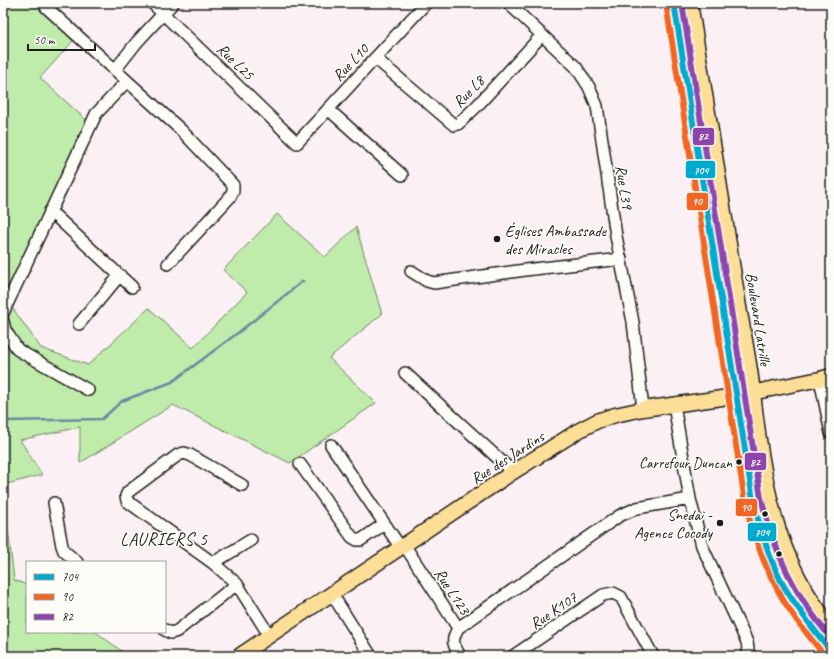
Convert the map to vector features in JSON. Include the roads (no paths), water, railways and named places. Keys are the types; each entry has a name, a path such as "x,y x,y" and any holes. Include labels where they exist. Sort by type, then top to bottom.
{"main road":[{"path":"674,3 753,500 762,533 776,572 813,630 831,651"},
{"name":"Boulevard Latrille","path":"690,3 753,392 768,495 777,528 791,562 808,594 831,626"},
{"name":"Rue des Jardins","path":"239,656 513,472 578,431 597,421 615,415 643,409 736,396 825,378"}],"street":[{"path":"47,3 46,7 181,130 233,185 233,191 230,197 168,264"},
{"name":"Rue L25","path":"152,3 297,143"},
{"path":"114,70 174,3"},
{"name":"Rue L10","path":"297,143 426,3"},
{"name":"Rue L39","path":"508,3 576,68 589,87 597,106 621,259 633,322 643,409"},
{"name":"Rue L8","path":"375,58 454,125 458,124 476,107 542,35"},
{"path":"3,313 96,114 127,81"},
{"path":"328,109 402,175"},
{"path":"50,211 132,287"},
{"path":"411,271 428,281 441,282 525,270 621,259"},
{"path":"79,324 120,276"},
{"path":"3,321 4,330 18,350 88,390"},
{"path":"404,373 513,472"},
{"path":"825,378 831,433"},
{"path":"674,405 690,499 704,550 747,642 749,656"},
{"name":"Rue L123","path":"331,445 384,524 403,547 458,628 453,636 453,642 460,656"},
{"path":"242,485 190,455 184,454 178,455 128,492 126,496 127,501 213,563 237,584 269,635"},
{"path":"300,464 352,537 357,540 361,540 384,524"},
{"path":"458,628 619,516 638,508 690,499"},
{"path":"54,503 64,552 76,561"},
{"path":"213,563 251,540"},
{"path":"166,631 169,633 177,632 237,584"},
{"name":"Rue K107","path":"513,656 603,595 614,593 621,597 653,656"},
{"path":"332,594 371,656"}],"waterway":[{"path":"3,420 102,419 122,401 172,382 239,332 303,281"}],"place":[{"name":"Églises Ambassade des Miracles","path":"497,239"},
{"name":"Carrefour Duncan","path":"739,462"},
{"name":"Snedai - Agence Cocody","path":"720,523"}],"district":[{"name":"LAURIERS 5","path":"164,539"}]}
